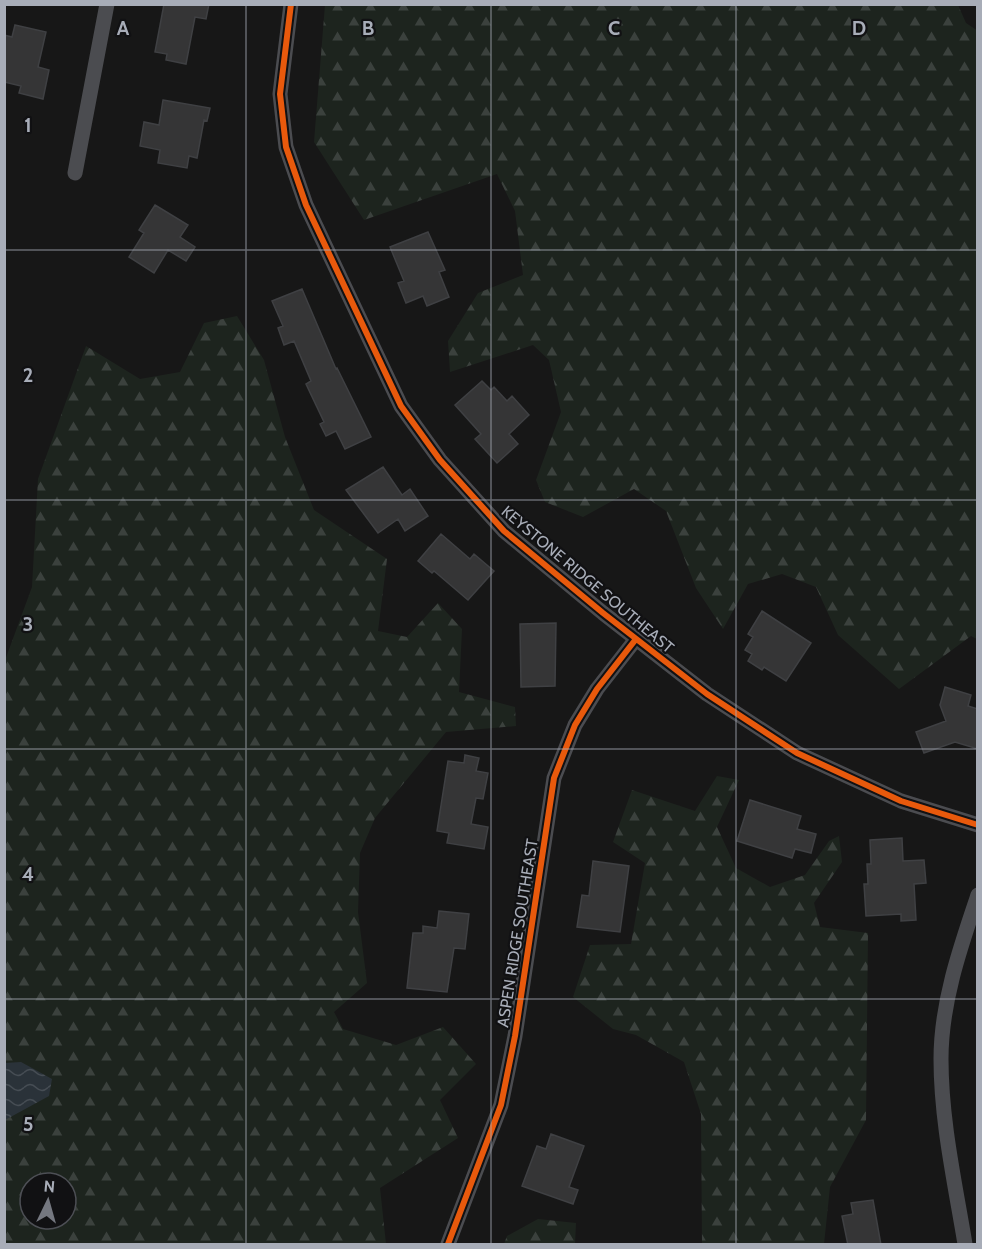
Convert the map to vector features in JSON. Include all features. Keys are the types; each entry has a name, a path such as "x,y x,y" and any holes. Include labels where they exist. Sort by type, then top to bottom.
{"street":[{"path":"75,173 107,4"},
{"name":"KEYSTONE RIDGE SOUTHEAST","path":"291,4 280,94 286,147 306,205 401,406 440,460 504,531 707,694 797,753 901,801 978,825"},
{"name":"ASPEN RIDGE SOUTHEAST","path":"448,1245 501,1105 515,1036 554,778 575,725 597,688 636,639"},
{"path":"965,1245 943,1106 941,1057 946,1011 956,961 978,895"}],"green space":[{"path":"325,5 958,5 966,23 978,31 977,639 971,636 899,689 838,635 816,587 782,574 748,584 723,629 696,588 666,511 634,489 583,517 545,502 536,480 561,412 549,360 533,345 450,372 448,341 478,293 523,275 515,211 497,174 364,220 314,142"},
{"path":"237,316 264,360 285,437 314,510 387,559 378,631 407,637 438,603 462,629 459,692 515,707 516,726 446,732 375,818 360,853 358,912 367,983 334,1012 343,1029 396,1045 443,1027 476,1064 440,1100 458,1138 380,1188 386,1244 5,1244 4,663 32,587 38,479 86,346 140,379 180,372 204,323"},
{"path":"717,776 739,780 717,827 736,868 770,887 805,875 829,841 839,836 842,862 814,903 820,927 868,933 866,1120 830,1187 824,1244 702,1244 701,1114 684,1062 636,1035 613,1029 573,997 590,945 631,944 645,863 613,842 632,790 695,811"},
{"path":"538,1219 576,1223 575,1244 504,1244 507,1236"}],"water":[{"path":"21,1062 52,1079 49,1096 5,1120 5,1063"}],"building":[{"path":"164,4 209,4 206,19 195,17 186,64 166,60 167,54 155,52"},
{"path":"15,25 46,32 38,67 49,70 43,99 19,93 21,86 4,82 4,35 12,37"},
{"path":"163,100 210,108 207,121 204,120 197,158 189,156 187,168 158,163 160,150 140,146 144,122 159,125"},
{"path":"155,205 188,225 180,237 195,247 186,261 168,250 154,273 129,257 144,233 139,230"},
{"path":"428,232 445,270 439,272 449,297 427,306 423,296 406,303 398,283 404,281 390,247"},
{"path":"302,289 336,369 371,437 345,449 336,431 326,436 320,424 324,422 306,384 311,381 294,341 284,345 278,328 283,326 272,301"},
{"path":"482,381 491,390 494,387 507,401 512,396 529,415 509,434 518,444 497,463 475,439 481,434 455,405"},
{"path":"383,467 402,495 410,489 428,516 405,531 398,519 378,533 346,490"},
{"path":"441,534 470,559 474,554 494,571 468,600 434,571 432,573 418,561"},
{"path":"762,611 811,643 786,681 764,667 762,670 748,661 752,654 745,650 753,637 748,634"},
{"path":"556,623 555,686 521,687 520,624"},
{"path":"945,687 971,695 968,706 978,709 978,749 955,742 924,753 916,732 946,721 940,705"},
{"path":"465,755 479,758 476,771 488,773 483,799 476,798 471,824 488,827 484,849 447,843 449,833 437,831 448,761 464,763"},
{"path":"750,800 801,816 797,829 816,834 811,853 795,849 792,858 737,841"},
{"path":"902,838 903,861 924,860 926,883 914,884 916,920 901,921 901,914 866,916 864,884 868,884 867,864 871,864 870,840"},
{"path":"593,861 629,866 620,932 577,927 582,895 589,896"},
{"path":"439,911 469,914 465,949 454,948 447,992 407,988 413,933 423,933 423,926 437,928"},
{"path":"551,1134 584,1146 569,1187 578,1190 573,1204 522,1186 537,1146 546,1149"},
{"path":"873,1200 881,1245 848,1245 842,1216 853,1214 851,1203"}],"cycle path":[{"path":"291,4 280,94 286,147 306,205 401,406 440,460 504,531 603,613 707,694 797,753 901,801 978,825"},
{"path":"448,1244 501,1105 515,1036 554,778 575,725 597,689 636,639"}]}
